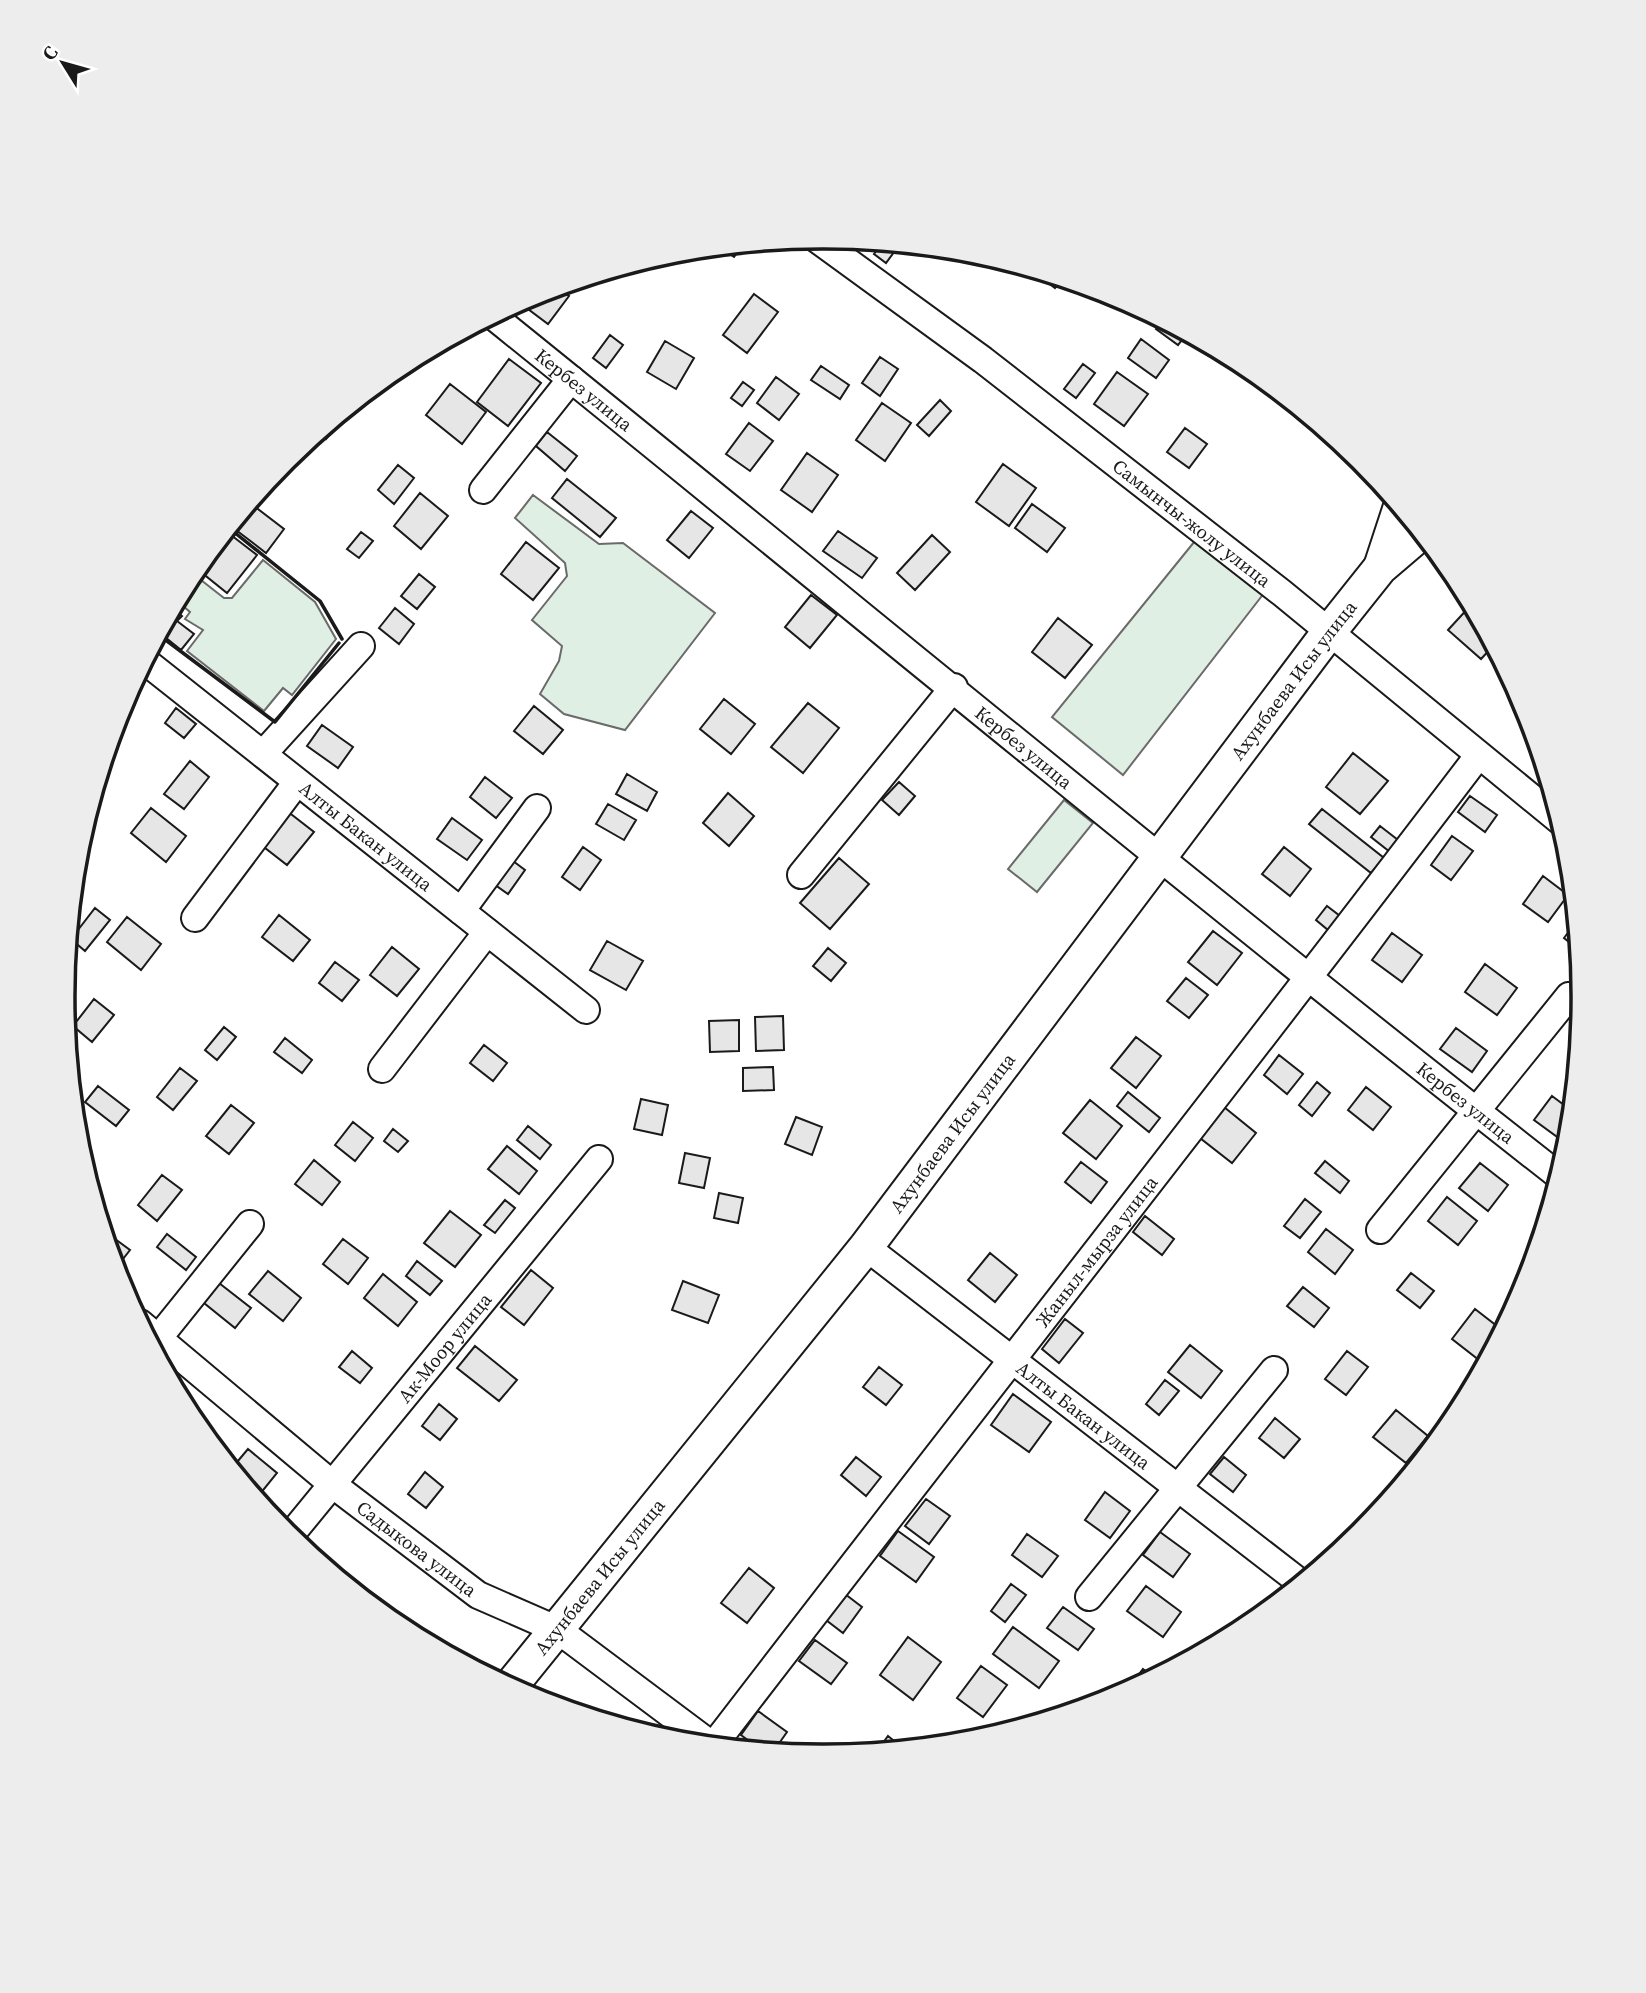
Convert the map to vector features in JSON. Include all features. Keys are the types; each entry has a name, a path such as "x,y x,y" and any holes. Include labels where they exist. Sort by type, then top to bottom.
{"main road":[{"name":"Ахунбаева Исы улица","path":"1380,568 1397,518"},
{"name":"Ахунбаева Исы улица","path":"517,1678 866,1247 1329,632 1380,568 1414,539"}],"street":[{"name":"Самынчы-жолу улица","path":"831,249 983,359 1329,632 1547,810"},
{"name":"Кербез улица","path":"501,322 1550,1169"},
{"path":"483,490 571,379"},
{"path":"263,754 360,646"},
{"name":"Алты Бакан улица","path":"152,666 586,1010"},
{"path":"801,876 954,687"},
{"name":"Жаныл-мырза улица","path":"720,1737 1010,1358 1311,976 1478,755"},
{"path":"195,918 297,782"},
{"path":"461,911 537,808"},
{"path":"382,1069 487,932"},
{"path":"1380,1230 1569,996"},
{"name":"Ак-Моор улица","path":"297,1528 599,1159"},
{"path":"154,1331 250,1224"},
{"name":"Алты Бакан улица","path":"866,1247 1294,1577"},
{"name":"Садыкова улица","path":"161,1344 332,1485 478,1595 558,1630 696,1733"},
{"path":"1089,1597 1275,1370"}],"green space":[{"path":"533,495 599,544 623,543 715,613 625,730 564,714 540,694 559,661 562,646 532,620 567,576 565,563 515,518"},
{"path":"1199,536 1268,588 1123,775 1052,717"},
{"path":"263,560 315,602 336,639 292,695 283,688 264,711 187,651 203,630 185,619 190,612 185,607 201,580 224,598 232,598"},
{"path":"1064,800 1093,823 1037,892 1008,869"}],"building":[{"path":"877,250 894,252 886,263 874,254"},
{"path":"567,294 569,296 548,324 529,310"},
{"path":"754,294 778,312 747,353 723,335"},
{"path":"1157,328 1181,341 1178,345"},
{"path":"610,335 623,345 606,368 593,358"},
{"path":"1141,339 1169,360 1156,378 1128,358"},
{"path":"665,341 694,358 676,389 647,372"},
{"path":"880,357 898,369 880,396 862,383"},
{"path":"509,359 541,383 508,426 477,402"},
{"path":"1083,364 1095,373 1076,398 1064,389"},
{"path":"821,366 849,385 840,399 811,380"},
{"path":"1117,372 1148,394 1124,426 1094,404"},
{"path":"776,377 799,394 779,420 757,403"},
{"path":"743,382 754,390 742,406 731,398"},
{"path":"450,384 486,412 462,444 426,415"},
{"path":"940,400 951,411 929,436 917,425"},
{"path":"882,403 911,423 885,461 856,440"},
{"path":"749,423 773,441 750,471 726,454"},
{"path":"1185,428 1207,444 1189,468 1167,452"},
{"path":"547,432 577,456 565,471 536,446"},
{"path":"807,453 838,475 812,512 781,490"},
{"path":"1003,464 1036,488 1009,526 976,502"},
{"path":"398,465 414,478 394,504 378,490"},
{"path":"567,479 616,518 600,537 552,498"},
{"path":"420,493 448,516 421,549 394,526"},
{"path":"1032,504 1065,528 1047,552 1015,528"},
{"path":"257,508 284,529 266,553 238,531"},
{"path":"691,511 713,528 689,558 667,540"},
{"path":"838,531 877,558 862,578 823,551"},
{"path":"361,532 373,541 359,558 347,549"},
{"path":"932,535 950,552 915,590 897,573"},
{"path":"233,537 257,555 227,593 205,575"},
{"path":"526,542 559,568 533,600 501,574"},
{"path":"419,574 435,587 417,609 401,596"},
{"path":"811,595 837,615 810,648 785,627"},
{"path":"395,608 414,624 399,644 379,628"},
{"path":"1464,612 1487,653 1481,659 1448,630"},
{"path":"180,615 182,616 177,621 194,634 181,650 167,638"},
{"path":"1058,618 1092,645 1065,678 1032,652"},
{"path":"724,699 755,724 731,754 700,729"},
{"path":"808,703 839,728 803,773 771,747"},
{"path":"534,706 563,730 543,754 514,731"},
{"path":"176,708 196,724 184,738 165,723"},
{"path":"322,725 353,747 338,768 307,746"},
{"path":"1353,753 1388,781 1360,814 1326,787"},
{"path":"190,761 209,777 184,809 164,794"},
{"path":"627,774 657,792 647,811 616,794"},
{"path":"485,777 512,798 496,818 470,797"},
{"path":"899,782 915,796 899,815 882,800"},
{"path":"728,793 754,816 729,846 703,823"},
{"path":"1470,796 1497,815 1485,832 1458,812"},
{"path":"608,804 636,820 624,840 596,824"},
{"path":"151,808 186,836 166,862 131,833"},
{"path":"1322,809 1384,858 1371,873 1309,824"},
{"path":"287,811 314,832 287,865 260,844"},
{"path":"452,818 482,840 467,860 437,839"},
{"path":"1380,826 1398,840 1390,852 1371,837"},
{"path":"1452,836 1473,851 1451,880 1431,865"},
{"path":"583,847 601,860 580,890 562,877"},
{"path":"1284,847 1311,869 1290,896 1262,874"},
{"path":"509,858 525,870 508,894 491,882"},
{"path":"839,858 869,884 830,929 800,903"},
{"path":"1543,876 1563,891 1564,900 1548,922 1523,904"},
{"path":"1327,906 1340,916 1328,930 1316,920"},
{"path":"95,908 110,920 85,951 77,944 79,929"},
{"path":"279,915 310,940 293,961 262,937"},
{"path":"127,917 161,944 141,970 107,942"},
{"path":"1213,931 1242,953 1217,985 1188,962"},
{"path":"1392,933 1422,955 1402,982 1372,960"},
{"path":"607,941 643,961 626,990 590,970"},
{"path":"392,947 419,969 397,996 370,975"},
{"path":"828,948 846,963 831,981 813,966"},
{"path":"335,962 359,980 342,1001 319,983"},
{"path":"1485,964 1517,988 1497,1015 1465,992"},
{"path":"1186,978 1208,995 1189,1018 1167,1001"},
{"path":"94,999 114,1015 92,1042 76,1029 76,1022"},
{"path":"783,1016 784,1050 756,1051 755,1017"},
{"path":"739,1020 739,1051 710,1052 709,1021"},
{"path":"224,1027 236,1037 217,1060 205,1050"},
{"path":"1456,1028 1487,1051 1472,1072 1440,1049"},
{"path":"1136,1037 1161,1056 1136,1088 1111,1068"},
{"path":"285,1038 312,1060 302,1073 274,1052"},
{"path":"484,1045 507,1063 493,1081 470,1063"},
{"path":"1279,1055 1303,1074 1287,1094 1264,1075"},
{"path":"773,1067 774,1090 743,1091 743,1068"},
{"path":"180,1068 197,1081 173,1110 157,1097"},
{"path":"1317,1082 1330,1093 1312,1116 1299,1105"},
{"path":"98,1086 129,1110 116,1126 85,1102"},
{"path":"1366,1087 1391,1107 1373,1130 1348,1110"},
{"path":"1128,1092 1160,1118 1149,1132 1117,1106"},
{"path":"1552,1096 1562,1104 1557,1137 1534,1120"},
{"path":"641,1099 668,1105 662,1135 634,1129"},
{"path":"1090,1100 1122,1126 1096,1159 1063,1133"},
{"path":"231,1105 254,1123 229,1154 206,1136"},
{"path":"1224,1107 1256,1133 1232,1163 1200,1138"},
{"path":"796,1117 822,1127 812,1155 785,1144"},
{"path":"353,1122 373,1138 355,1161 335,1145"},
{"path":"528,1126 551,1145 540,1159 517,1140"},
{"path":"393,1129 408,1141 398,1152 384,1141"},
{"path":"507,1146 537,1171 519,1194 488,1169"},
{"path":"685,1153 710,1158 704,1188 679,1183"},
{"path":"314,1160 340,1182 322,1205 295,1184"},
{"path":"1325,1161 1349,1181 1340,1193 1315,1173"},
{"path":"1081,1162 1107,1182 1091,1203 1065,1182"},
{"path":"1480,1163 1508,1185 1488,1211 1459,1188"},
{"path":"162,1175 182,1190 157,1221 138,1205"},
{"path":"719,1193 743,1198 738,1223 714,1218"},
{"path":"1447,1197 1477,1221 1458,1245 1428,1221"},
{"path":"1305,1199 1321,1212 1300,1238 1284,1226"},
{"path":"505,1200 515,1208 495,1233 484,1225"},
{"path":"450,1211 481,1235 455,1267 424,1243"},
{"path":"1145,1216 1174,1239 1162,1255 1133,1232"},
{"path":"1326,1229 1353,1250 1335,1274 1308,1252"},
{"path":"167,1234 196,1257 186,1270 157,1247"},
{"path":"343,1239 368,1258 348,1284 323,1264"},
{"path":"116,1240 130,1250 123,1259"},
{"path":"990,1253 1017,1275 995,1302 968,1280"},
{"path":"417,1261 442,1281 430,1295 406,1276"},
{"path":"531,1270 553,1288 524,1325 501,1307"},
{"path":"268,1271 301,1298 283,1321 249,1294"},
{"path":"1411,1273 1434,1291 1420,1308 1397,1290"},
{"path":"383,1274 417,1302 398,1326 364,1298"},
{"path":"683,1281 719,1295 708,1323 672,1310"},
{"path":"219,1283 251,1308 235,1328 204,1303"},
{"path":"1303,1287 1329,1308 1314,1327 1287,1306"},
{"path":"1475,1309 1495,1325 1477,1359 1452,1339"},
{"path":"1065,1319 1083,1333 1059,1363 1042,1349"},
{"path":"1190,1345 1222,1371 1201,1398 1168,1372"},
{"path":"475,1346 517,1380 499,1401 457,1368"},
{"path":"352,1351 372,1368 360,1383 339,1367"},
{"path":"1347,1351 1368,1367 1346,1395 1325,1379"},
{"path":"879,1367 902,1385 886,1405 863,1387"},
{"path":"1165,1380 1179,1391 1159,1415 1146,1404"},
{"path":"1013,1394 1051,1422 1029,1452 991,1425"},
{"path":"439,1404 457,1419 440,1440 422,1426"},
{"path":"1396,1410 1428,1436 1406,1463 1373,1437"},
{"path":"1275,1418 1300,1439 1284,1458 1259,1438"},
{"path":"248,1449 277,1473 262,1491 238,1461"},
{"path":"856,1457 881,1477 866,1496 841,1475"},
{"path":"1224,1457 1246,1475 1233,1492 1210,1474"},
{"path":"425,1472 443,1487 426,1508 408,1494"},
{"path":"1105,1492 1130,1511 1110,1538 1085,1520"},
{"path":"926,1499 950,1516 929,1544 905,1526"},
{"path":"898,1531 934,1557 916,1582 880,1556"},
{"path":"1160,1532 1190,1554 1173,1577 1143,1555"},
{"path":"1027,1534 1058,1556 1042,1577 1012,1555"},
{"path":"749,1568 774,1588 747,1623 721,1603"},
{"path":"1011,1584 1026,1595 1005,1622 991,1611"},
{"path":"1146,1586 1181,1612 1163,1637 1127,1611"},
{"path":"845,1594 862,1607 843,1633 826,1620"},
{"path":"1063,1607 1094,1629 1078,1650 1047,1628"},
{"path":"1013,1627 1059,1661 1039,1688 993,1654"},
{"path":"908,1637 941,1662 913,1700 880,1675"},
{"path":"815,1640 847,1663 831,1684 799,1661"},
{"path":"981,1666 1007,1685 983,1717 957,1698"},
{"path":"758,1711 787,1732 779,1743 748,1740 741,1735"}],"wall":[{"path":"236,534 320,601 342,639"},
{"path":"166,640 275,722 339,643"}]}
